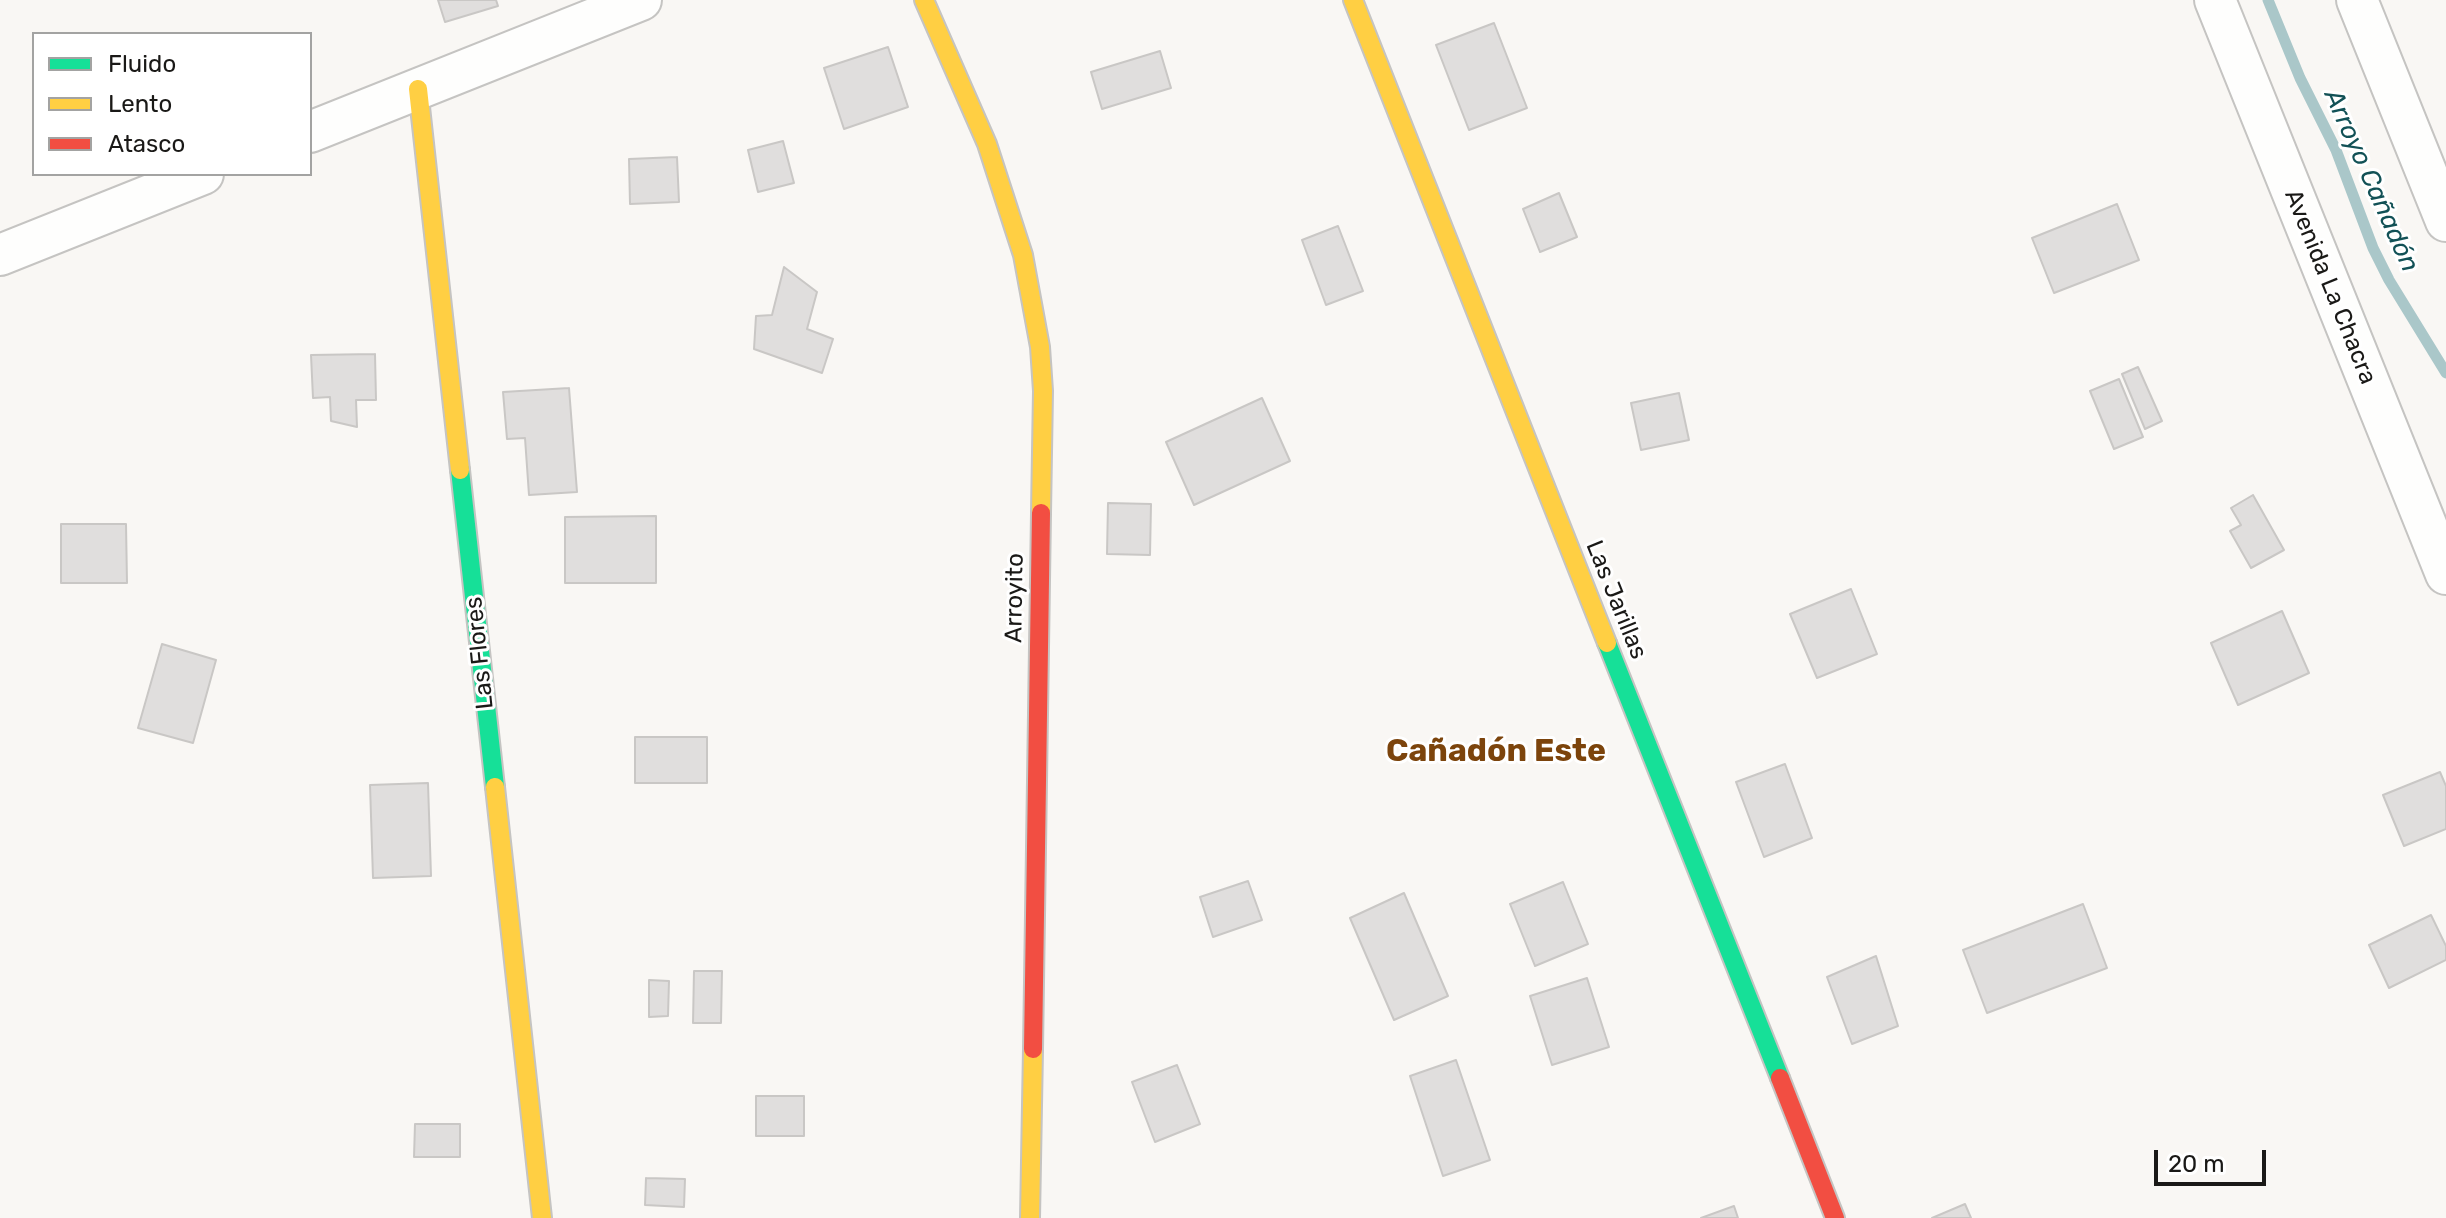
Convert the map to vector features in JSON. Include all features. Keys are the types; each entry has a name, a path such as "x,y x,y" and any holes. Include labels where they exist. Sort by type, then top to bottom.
{"street":[{"path":"312,131 418,89 603,7 641,0"},
{"name":"Arroyito","path":"924,0 987,144 1006,199 1023,255 1040,347 1043,391 1030,1218"},
{"name":"Las Jarillas","path":"1353,0 1835,1218"},
{"name":"Avenida La Chacra","path":"2215,0 2446,574"},
{"path":"2357,0 2446,221"},
{"name":"Las Flores","path":"418,89 542,1218"},
{"path":"0,255 198,176"}],"building":[{"path":"438,0 496,0 498,6 445,22"},
{"path":"1494,23 1527,108 1469,130 1436,45"},
{"path":"888,47 908,107 844,129 824,68"},
{"path":"1160,51 1171,88 1102,109 1091,72"},
{"path":"783,141 794,183 758,192 748,150"},
{"path":"677,157 679,202 630,204 629,159"},
{"path":"1559,193 1577,237 1540,252 1523,209"},
{"path":"2117,204 2139,260 2054,293 2032,238"},
{"path":"1338,226 1363,291 1326,305 1302,240"},
{"path":"784,267 817,292 807,329 833,339 822,373 754,349 756,316 772,315"},
{"path":"375,354 376,400 356,400 357,427 331,421 330,397 313,398 311,355"},
{"path":"2138,367 2162,421 2145,429 2122,374"},
{"path":"2119,379 2143,437 2114,449 2090,391"},
{"path":"569,388 577,492 529,495 525,438 507,439 503,392"},
{"path":"1679,393 1689,440 1641,450 1631,403"},
{"path":"1262,398 1290,461 1194,505 1166,442"},
{"path":"2253,495 2284,550 2251,568 2230,531 2241,525 2231,508"},
{"path":"1108,503 1151,504 1150,555 1107,554"},
{"path":"656,516 656,583 565,583 565,517"},
{"path":"61,524 126,524 127,583 61,583"},
{"path":"1851,589 1877,654 1817,678 1790,614"},
{"path":"2282,611 2309,673 2238,705 2211,643"},
{"path":"162,644 216,660 193,743 138,728"},
{"path":"635,737 707,737 707,783 635,783"},
{"path":"1785,764 1812,838 1764,857 1736,782"},
{"path":"2440,772 2446,786 2446,829 2404,846 2383,795"},
{"path":"428,783 431,876 373,878 370,785"},
{"path":"1248,881 1262,920 1213,937 1200,897"},
{"path":"1563,882 1588,944 1535,966 1510,904"},
{"path":"1404,893 1448,996 1394,1020 1350,918"},
{"path":"2083,904 2107,968 1987,1013 1963,950"},
{"path":"2431,915 2446,946 2446,960 2389,988 2369,945"},
{"path":"1876,956 1898,1026 1852,1044 1827,977"},
{"path":"694,971 722,971 721,1023 693,1023"},
{"path":"1587,978 1609,1047 1552,1065 1530,996"},
{"path":"649,980 669,981 668,1016 649,1017"},
{"path":"1456,1060 1490,1160 1443,1176 1410,1076"},
{"path":"1177,1065 1200,1124 1155,1142 1132,1082"},
{"path":"756,1096 804,1096 804,1136 756,1136"},
{"path":"415,1124 460,1124 460,1157 414,1157"},
{"path":"646,1178 685,1179 684,1207 645,1205"},
{"path":"1965,1204 1971,1218 1932,1218"},
{"path":"1734,1206 1738,1218 1701,1218"}],"waterway":[{"name":"Arroyo Cañadón","path":"2268,0 2300,78 2336,150 2373,248 2446,373"}],"traffic: fast":[{"path":"460,470 495,787"},
{"path":"1607,643 1780,1078"}],"traffic: slow":[{"path":"924,0 987,144 1023,255 1040,347 1043,391 1041,513"},
{"path":"1353,0 1607,643"},
{"path":"418,89 460,470"},
{"path":"495,787 542,1218"},
{"path":"1030,1218 1033,1049"}],"traffic: jam":[{"path":"1033,1049 1041,513"},
{"path":"1780,1078 1835,1218"}],"district":[{"name":"Cañadón Este","path":"1496,752"}]}
